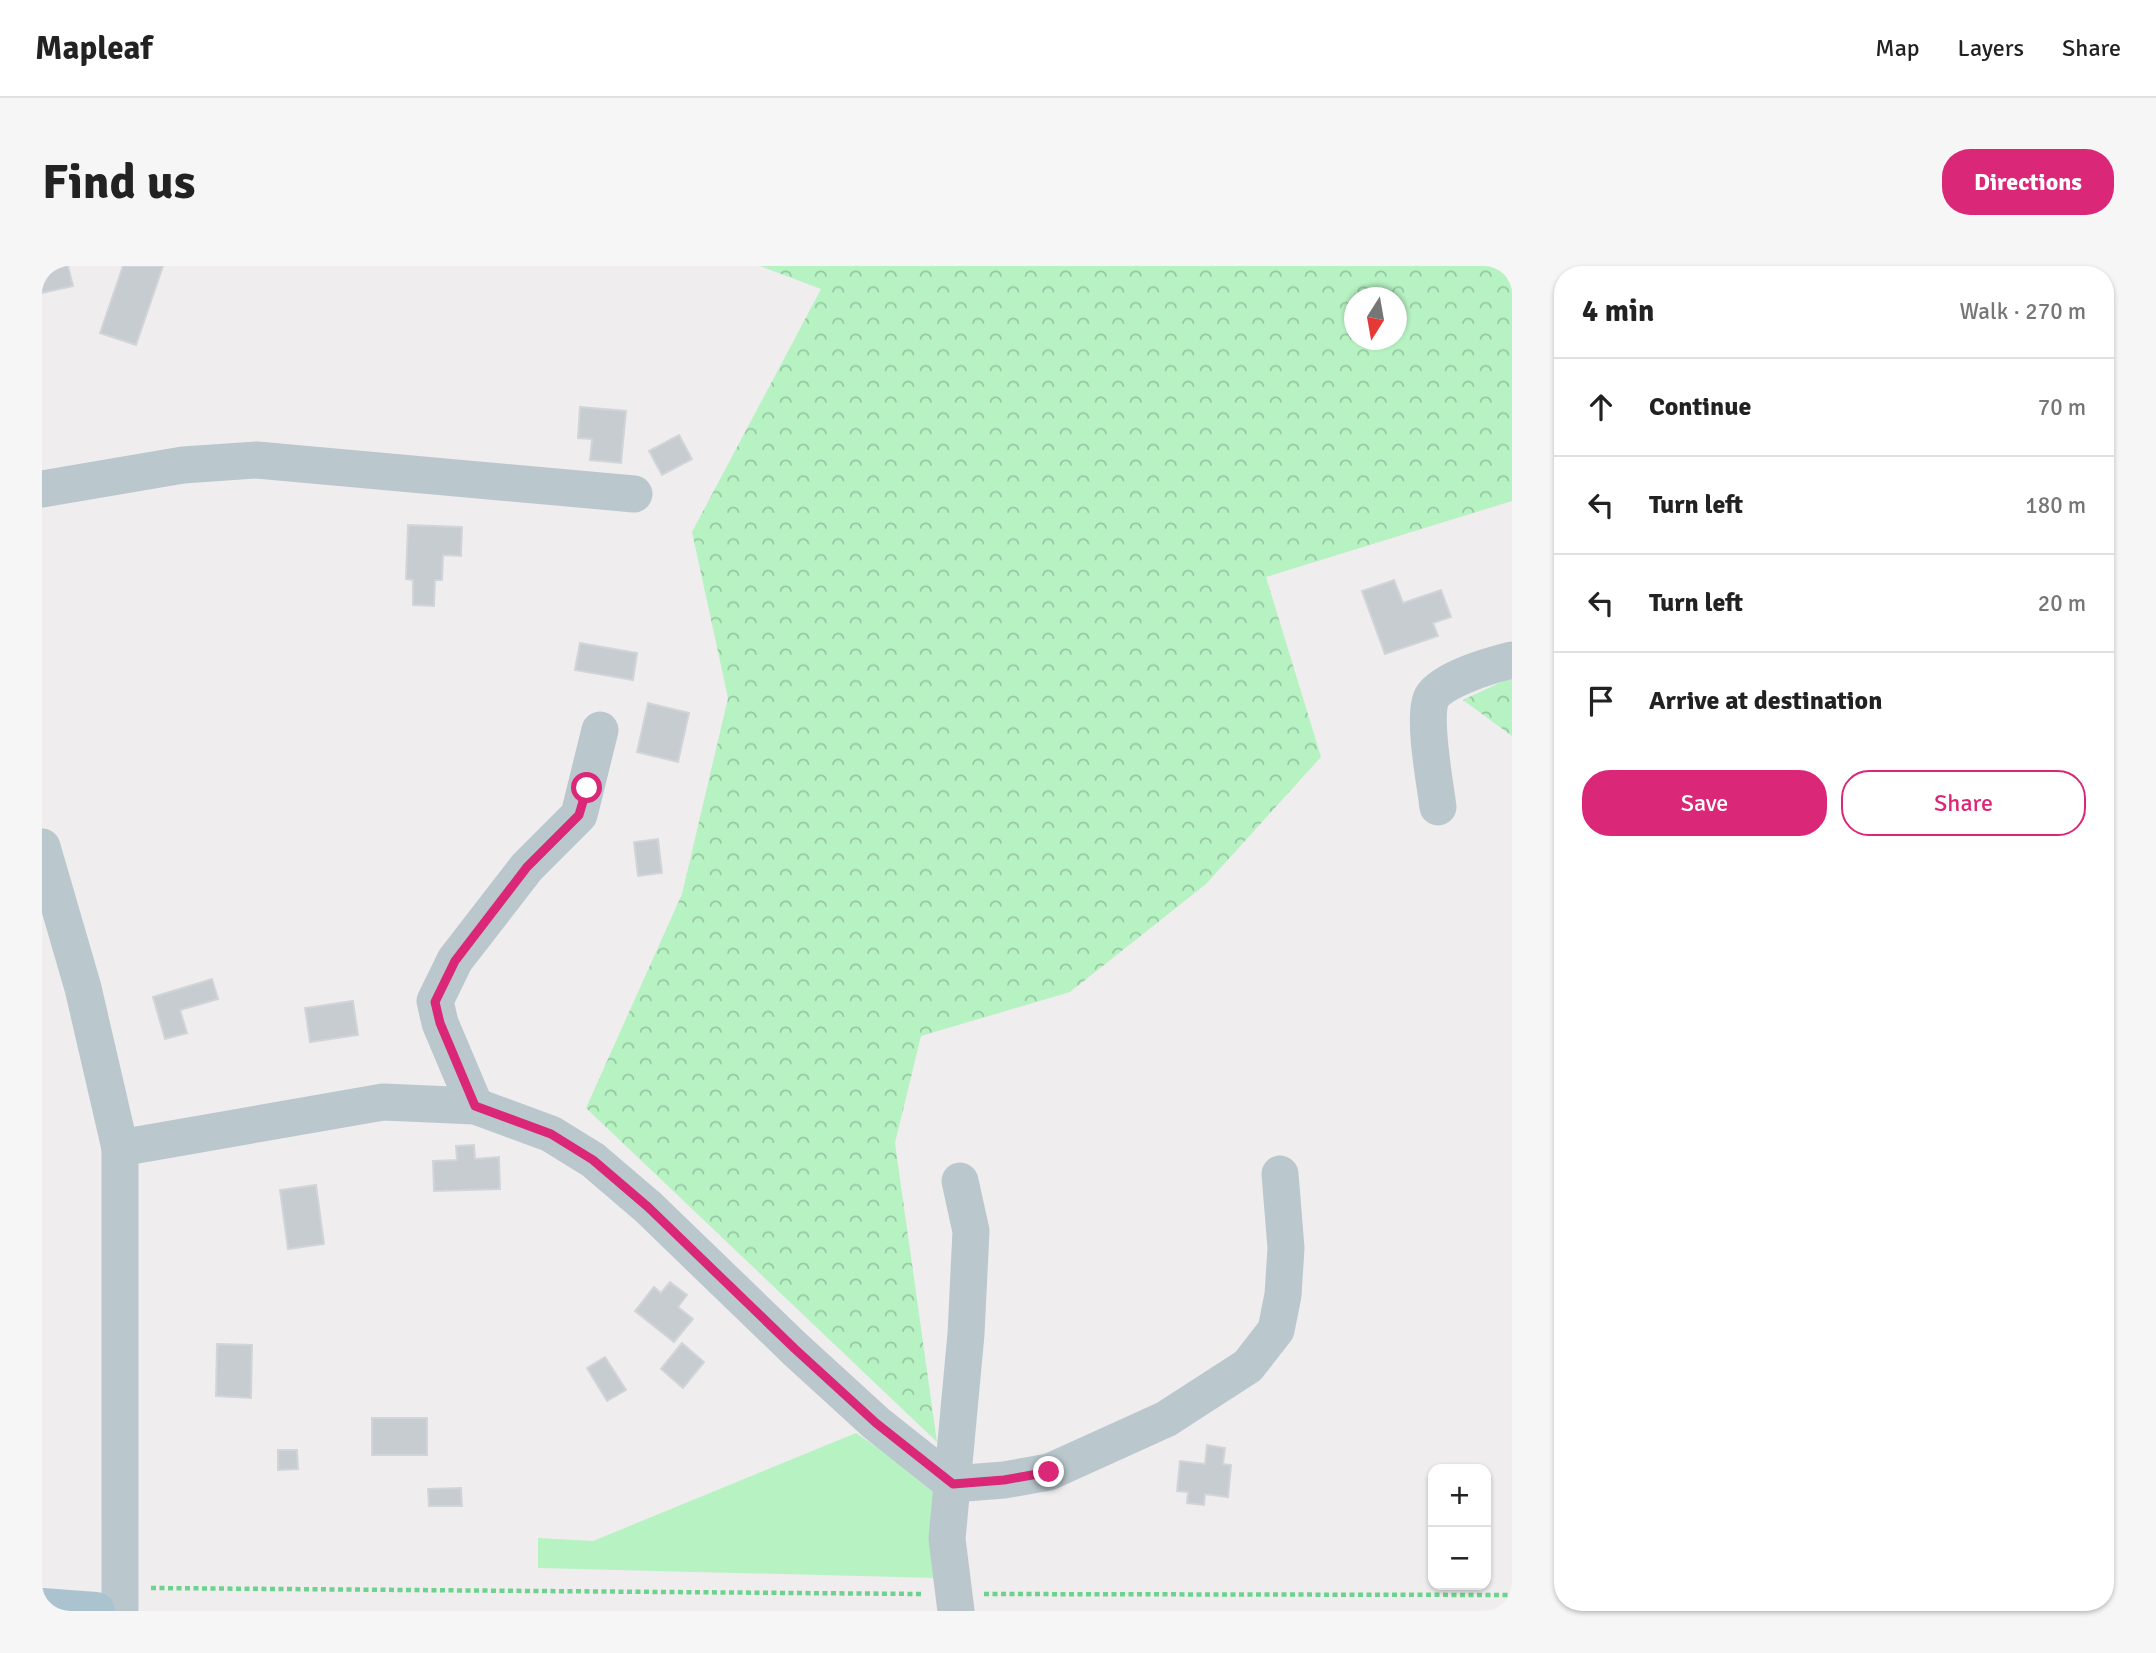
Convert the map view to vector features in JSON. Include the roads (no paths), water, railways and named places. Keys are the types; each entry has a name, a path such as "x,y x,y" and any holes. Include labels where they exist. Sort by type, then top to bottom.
{"main road":[{"path":"42,1607 112,1603"}],"street":[{"path":"42,489 183,465 257,460 634,494"},
{"path":"1438,807 1428,714 1432,698 1446,684 1512,660"},
{"path":"475,1106 440,1023 435,1002 455,961 527,867 579,815 600,730"},
{"path":"42,847 83,988 120,1148 112,1603"},
{"path":"120,1148 383,1102 475,1106 551,1134 593,1160 648,1207 795,1349 866,1413 953,1484 1004,1480 1049,1472 1166,1419 1248,1366 1276,1330 1283,1296 1286,1248 1280,1174"},
{"path":"955,1602 947,1539 971,1265 971,1231 960,1181"}]}
